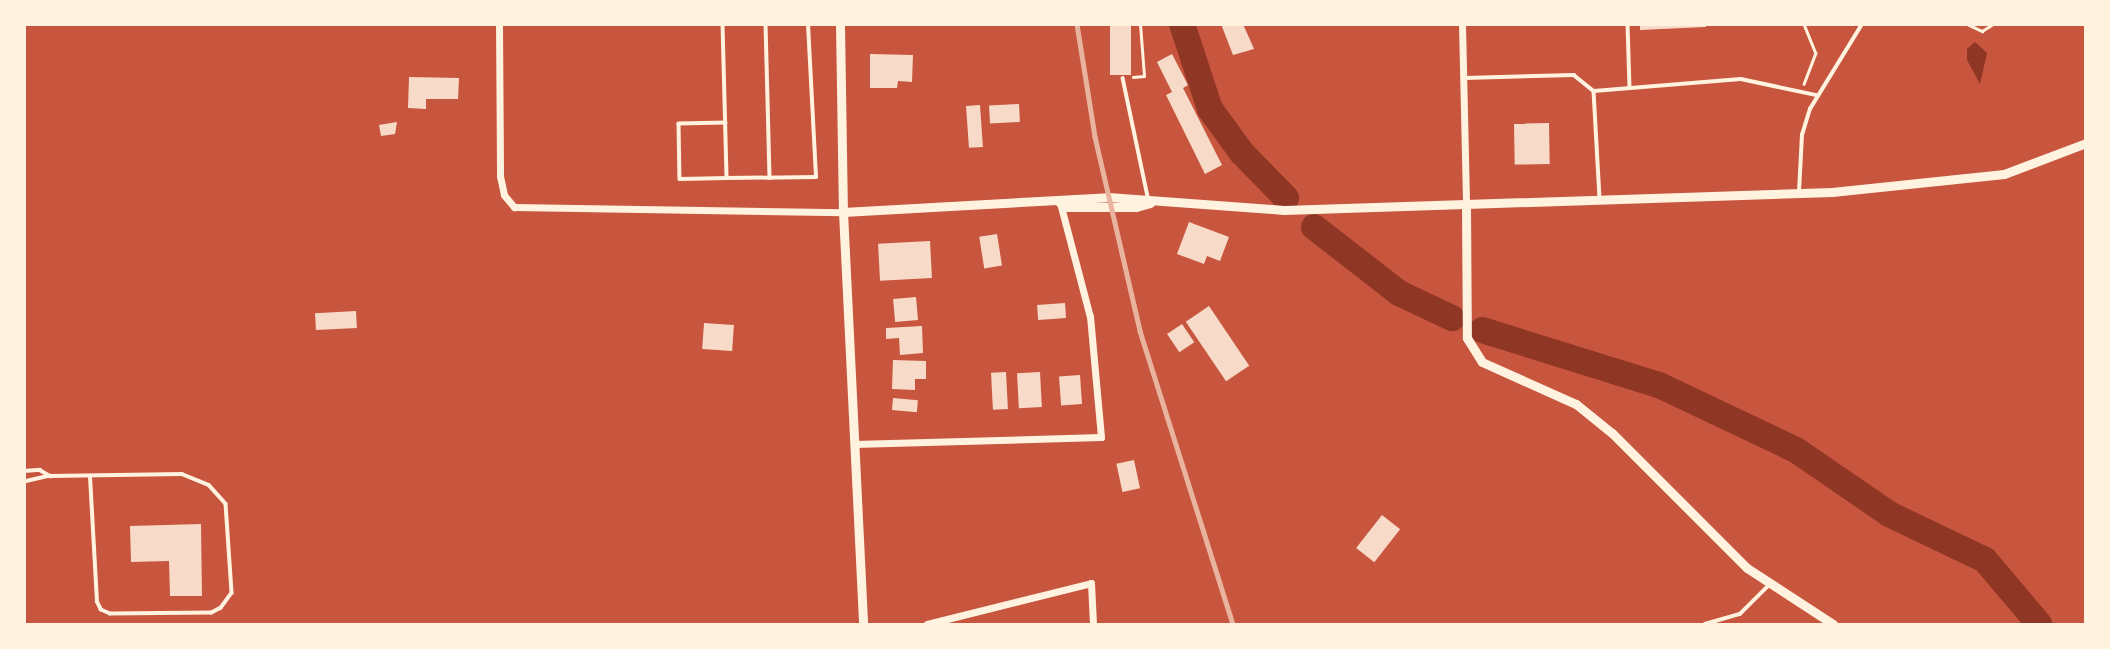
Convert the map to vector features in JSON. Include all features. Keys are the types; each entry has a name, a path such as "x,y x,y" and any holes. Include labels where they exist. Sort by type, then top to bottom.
{"street":[{"path":"499,24 500,176 508,201 519,209 803,208 844,212 1060,203 1069,198 1136,197 1150,203 1272,211 1799,194 1975,180 2033,166 2085,143"},
{"path":"840,24 844,212 863,625"},
{"path":"1462,24 1467,338 1473,352 1499,372 1576,404 1612,433 1729,551 1770,585 1833,625"},
{"path":"854,444 1101,438 1090,317 1060,203"},
{"path":"927,625 1091,583 1093,625"}],"lane":[{"path":"723,24 727,178"},
{"path":"766,24 771,178"},
{"path":"726,123 679,124 680,179 816,177 808,24"},
{"path":"1628,24 1630,88"},
{"path":"1799,194 1802,135 1816,95 1862,24"},
{"path":"1464,78 1574,75 1594,91 1741,79 1816,95"},
{"path":"1123,78 1150,203"},
{"path":"1594,91 1600,202"},
{"path":"24,471 40,470 50,477"},
{"path":"24,482 50,477 90,476 182,474 209,485 226,503 232,593 221,608 212,613 110,614 101,610 97,602 90,476"},
{"path":"1705,625 1740,614 1770,585"}],"path":[{"path":"1123,78 1144,76 1140,24"},
{"path":"1801,90 1816,53 1804,24"},
{"path":"1967,24 1982,31 1993,24"}],"shaded area":[{"path":"1975,42 1987,53 1980,84 1967,60 1967,49"}],"building":[{"path":"1110,24 1131,24 1131,75 1110,75"},
{"path":"1221,24 1243,24 1254,49 1233,55"},
{"path":"1640,24 1706,24 1706,27 1640,30"},
{"path":"870,54 913,55 912,82 898,81 897,88 870,88"},
{"path":"1172,54 1188,85 1183,88 1222,165 1205,174 1166,95 1172,92 1157,62"},
{"path":"409,77 459,78 458,99 426,99 426,109 408,108"},
{"path":"1019,104 1020,122 990,124 989,106"},
{"path":"980,105 983,147 969,148 966,106"},
{"path":"397,122 395,134 381,136 379,125"},
{"path":"1549,123 1550,164 1515,165 1514,124"},
{"path":"1189,222 1229,237 1220,261 1207,256 1204,264 1177,254"},
{"path":"997,234 1002,266 984,268 979,237"},
{"path":"930,241 932,278 880,281 878,244"},
{"path":"916,297 918,320 895,322 893,299"},
{"path":"1065,303 1066,318 1038,320 1037,305"},
{"path":"1209,306 1249,366 1226,381 1186,322"},
{"path":"356,311 357,328 316,330 315,313"},
{"path":"704,323 734,325 732,351 702,349"},
{"path":"1182,324 1194,342 1179,352 1167,334"},
{"path":"922,326 923,353 900,355 899,338 886,339 886,328"},
{"path":"893,360 926,361 926,379 915,379 915,390 892,389"},
{"path":"1006,372 1008,409 993,410 991,373"},
{"path":"1040,372 1042,407 1019,408 1017,373"},
{"path":"1080,375 1082,404 1061,405 1059,376"},
{"path":"893,398 918,400 917,412 892,410"},
{"path":"1134,460 1140,488 1122,492 1116,464"},
{"path":"1382,515 1400,529 1374,562 1356,548"},
{"path":"201,524 202,596 170,596 169,561 131,562 130,526"}],"waterway":[{"path":"1182,24 1210,109 1242,153 1286,198"},
{"path":"1314,227 1399,293 1452,318"},
{"path":"1482,330 1659,385 1796,450 1889,514 1985,560 2039,624"}],"railway":[{"path":"1077,24 1095,137 1140,331 1233,624"}]}
